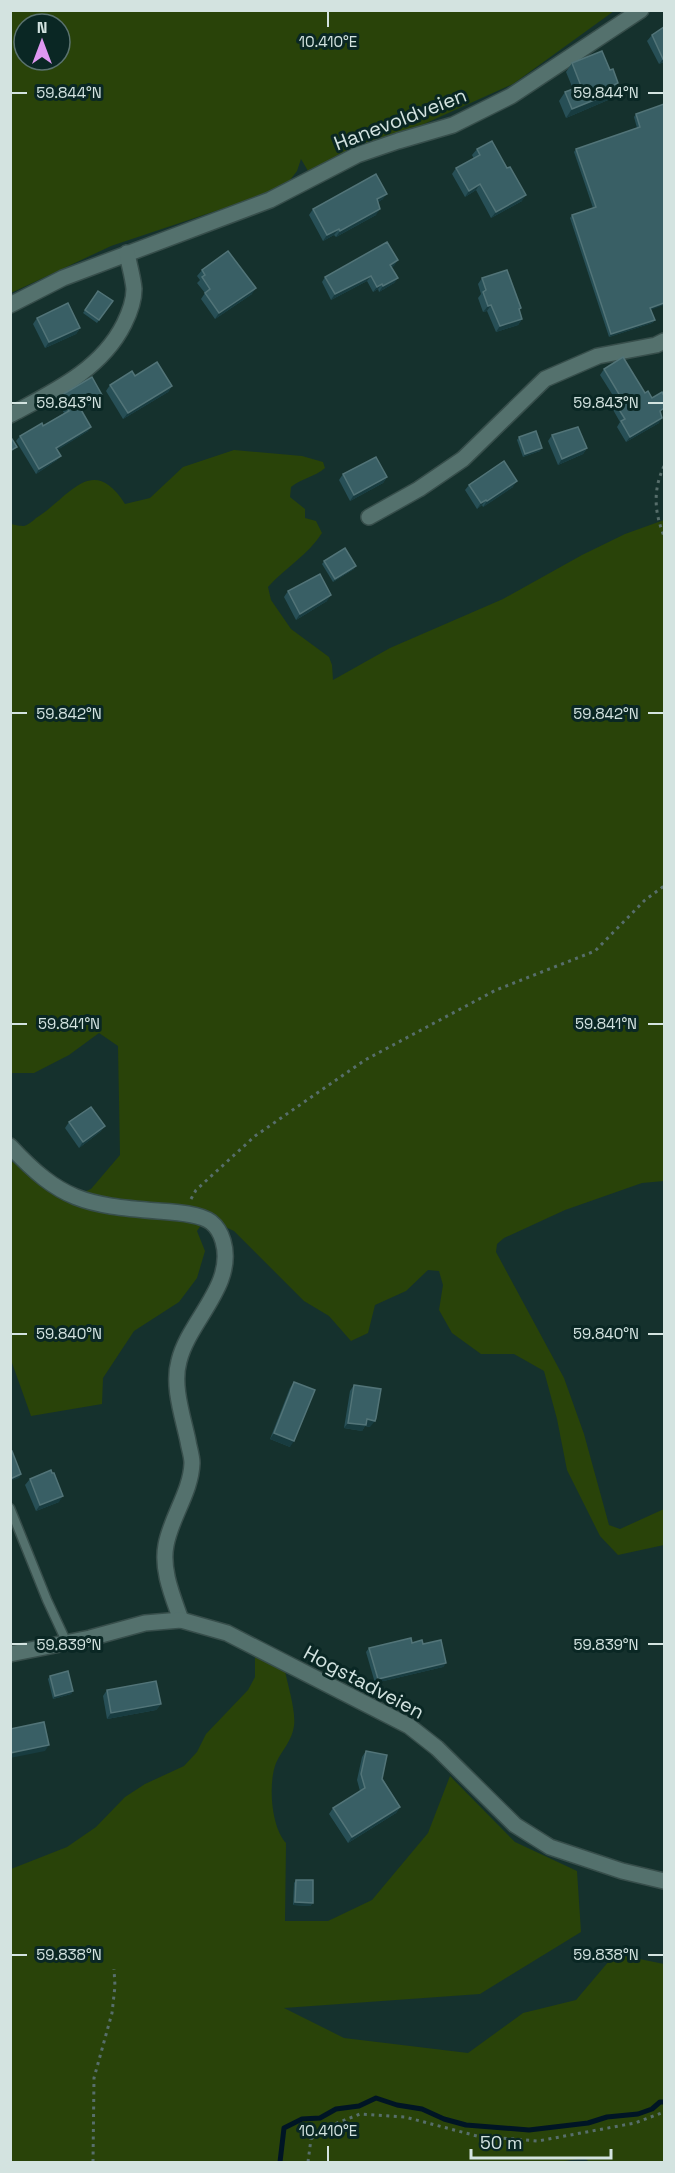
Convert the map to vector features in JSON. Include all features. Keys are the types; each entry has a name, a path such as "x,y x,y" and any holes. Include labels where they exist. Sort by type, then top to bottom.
{"street":[{"name":"Hanevoldveien","path":"10,305 63,278 270,200 357,155 453,125 511,96 641,10"},
{"path":"10,415 61,388 98,361 117,337 130,311 134,290 127,253"},
{"path":"369,517 419,489 463,459 545,380 598,356 656,345 664,341"},
{"path":"10,1146 33,1171 74,1198 93,1204 184,1213 210,1221 221,1235 226,1252 225,1269 178,1361 177,1386 192,1462 188,1483 166,1546 166,1575 181,1620"},
{"name":"Hogstadveien","path":"10,1654 67,1643 145,1623 181,1620 226,1633 409,1726 437,1748 515,1825 550,1846 622,1871 664,1881"}],"lane":[{"path":"10,1508 67,1643"}],"path":[{"path":"664,466 657,482 655,504 664,536"},
{"path":"184,1213 196,1190 255,1136 365,1060 496,990 595,951 645,900 664,886"},
{"path":"93,2163 94,2078 112,2013 114,1970"},
{"path":"308,2163 311,2139 327,2127 360,2114 405,2117 477,2136 538,2141 634,2123 664,2112"}],"green space":[{"path":"10,11 614,11 513,84 404,133 308,171 301,159 297,171 284,188 111,246 11,293"},
{"path":"234,450 302,456 323,462 325,468 291,487 290,497 305,509 305,518 316,521 322,533 310,548 268,587 271,600 291,629 329,657 333,680 390,648 503,599 625,534 664,520 664,1181 642,1183 565,1210 504,1238 497,1244 496,1252 564,1378 584,1434 609,1525 620,1529 664,1509 664,1545 618,1555 600,1536 567,1470 557,1419 544,1371 514,1354 481,1354 452,1333 439,1310 443,1285 439,1271 428,1270 406,1291 375,1305 368,1333 351,1341 329,1316 304,1301 234,1231 206,1218 197,1231 205,1251 197,1278 179,1302 134,1331 103,1378 102,1404 31,1416 11,1360 11,1161 67,1199 91,1189 120,1155 118,1046 99,1033 69,1055 34,1073 11,1073 11,524 27,525 70,491 91,480 102,481 113,489 125,504 150,498 183,467"},
{"path":"255,1656 285,1671 294,1713 293,1731 276,1763 272,1782 274,1816 286,1843 285,1921 328,1921 372,1900 428,1833 450,1776 515,1842 577,1871 581,1932 480,1994 284,2008 344,2038 468,2053 523,2013 576,2000 615,1954 664,1964 664,2162 589,2162 585,2158 558,2162 11,2162 11,1869 67,1847 96,1827 125,1797 145,1784 184,1766 197,1752 206,1734 248,1690 255,1677"}],"building":[{"path":"664,27 664,58 663,59 652,35"},
{"path":"602,51 618,83 612,86 614,92 572,109 565,92 581,86 572,63"},
{"path":"664,104 664,303 650,308 655,320 611,334 572,215 596,207 576,149 640,127 636,114"},
{"path":"492,141 526,195 496,212 480,184 469,191 456,168 480,155 477,149"},
{"path":"376,174 387,194 377,199 380,209 340,231 339,229 327,235 313,209"},
{"path":"387,242 398,260 390,265 398,278 377,287 371,276 335,294 325,277"},
{"path":"228,251 256,288 219,313 205,293 210,289 202,277 205,275 202,270"},
{"path":"507,270 521,308 519,309 522,319 500,326 491,305 488,306 483,292 486,290 482,278"},
{"path":"98,291 113,301 99,320 85,310"},
{"path":"68,303 80,328 49,342 37,318"},
{"path":"623,357 645,393 648,391 652,398 662,392 664,396 664,408 660,411 662,418 630,437 621,421 625,419 615,403 622,399 604,369"},
{"path":"157,362 172,386 128,413 110,385 132,371 135,376"},
{"path":"92,377 102,395 80,408 91,427 56,448 61,456 39,469 20,436 69,411 60,396"},
{"path":"578,427 587,448 562,459 552,435"},
{"path":"536,431 542,448 525,454 519,437"},
{"path":"10,436 17,447 10,451"},
{"path":"376,457 387,477 354,495 343,474"},
{"path":"504,461 517,481 481,503 469,485"},
{"path":"345,548 356,566 335,579 324,561"},
{"path":"320,574 331,595 300,614 288,591"},
{"path":"91,1107 105,1126 83,1142 69,1122"},
{"path":"294,1382 315,1390 294,1441 274,1433"},
{"path":"354,1385 381,1389 375,1421 367,1419 366,1425 348,1423"},
{"path":"12,1451 21,1474 10,1479 10,1452"},
{"path":"51,1470 63,1496 40,1505 30,1479"},
{"path":"411,1638 412,1643 422,1640 423,1644 441,1640 446,1663 378,1679 369,1648"},
{"path":"68,1671 73,1691 55,1696 50,1676"},
{"path":"156,1681 161,1704 111,1713 107,1690"},
{"path":"44,1722 49,1745 10,1753 10,1729"},
{"path":"366,1751 387,1755 382,1779 400,1807 352,1837 333,1808 365,1788 361,1774"},
{"path":"296,1880 313,1880 313,1903 295,1902"}],"waterway":[{"path":"280,2162 284,2128 302,2119 320,2118 336,2109 359,2106 376,2098 397,2105 422,2109 444,2119 466,2125 529,2130 638,2114 664,2102"}]}
